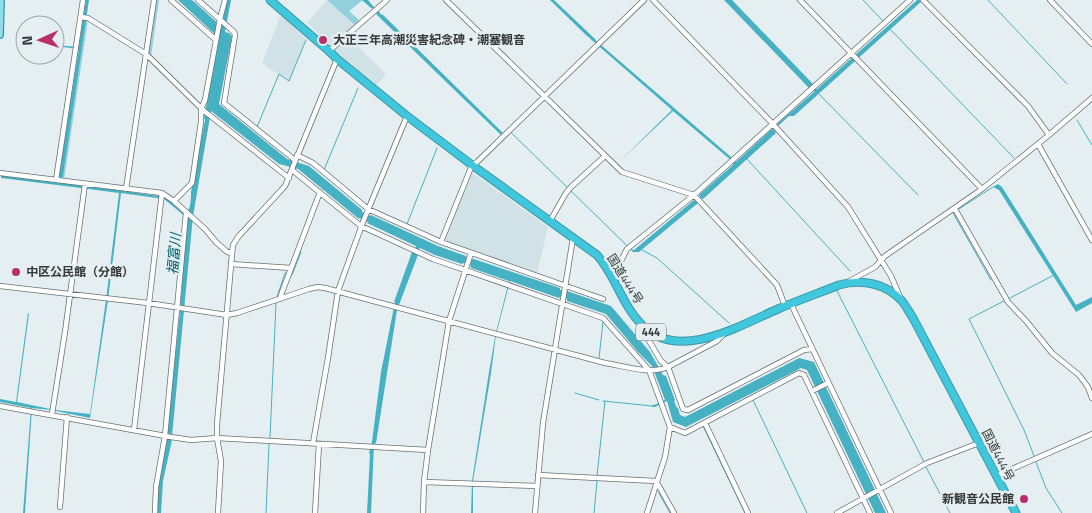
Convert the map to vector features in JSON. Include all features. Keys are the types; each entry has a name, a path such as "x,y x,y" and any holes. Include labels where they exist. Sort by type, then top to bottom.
{"highway":[{"name":"国道444号","path":"270,0 337,59 407,116 596,255 610,272 630,310 643,327 650,332 677,341 703,340 847,283 875,284 894,293 903,302 913,318 1016,513"}],"main road":[{"path":"0,35 1,0"}],"street":[{"path":"59,181 83,0"},
{"path":"126,189 154,0"},
{"path":"171,0 216,38"},
{"path":"198,0 229,27 235,35 224,103 296,158 313,163 368,211 470,255 603,299"},
{"path":"174,201 192,183 202,110 225,0"},
{"path":"329,51 386,0"},
{"path":"446,0 622,172 697,198 777,285 812,349 878,490 891,513"},
{"path":"441,242 472,165 644,0"},
{"path":"653,0 775,126 848,208 891,276 903,302"},
{"path":"800,0 982,190"},
{"path":"610,272 614,271 622,262 629,248 697,198 732,160 775,126 813,88 854,56 910,0"},
{"path":"924,0 1028,106 1049,135"},
{"path":"1050,0 1092,44"},
{"path":"80,17 88,18 146,54 202,110 288,178"},
{"path":"218,513 221,461 217,438 217,424 233,245 238,237 286,186 337,59"},
{"path":"847,283 875,267 885,256 982,190 1092,98"},
{"path":"315,513 316,443 338,291 362,224 407,116"},
{"path":"1038,144 1092,240"},
{"path":"550,221 569,189 605,156"},
{"path":"292,169 362,224 433,259 466,268 603,318 649,370 664,406 670,427 665,457 647,513"},
{"path":"0,173 126,189 162,196 174,201 187,215 205,229 216,242 232,254"},
{"path":"53,411 85,184"},
{"path":"280,298 320,192"},
{"path":"134,430 162,196"},
{"path":"955,209 1008,302 1052,353 1079,375 1092,396"},
{"path":"155,513 156,487 168,437 187,215"},
{"path":"535,513 543,423 573,238"},
{"path":"423,513 428,450 449,321 470,255"},
{"path":"231,264 291,268"},
{"path":"0,286 148,303 227,315 318,287 605,363 649,370 666,368 716,341 727,331"},
{"path":"643,327 645,334 666,368 679,404 683,409 688,410 804,350 812,349"},
{"path":"670,427 685,433 799,373 804,375 865,498 870,513"},
{"path":"812,392 828,383"},
{"path":"0,406 31,411 53,411 67,417 190,440 217,438 428,450"},
{"path":"60,507 67,417"},
{"path":"703,424 748,513"},
{"path":"996,476 1092,434"},
{"path":"837,513 927,462 979,442"},
{"path":"538,476 656,481"},
{"path":"656,481 674,513"},
{"path":"424,482 537,486"}],"shaded area":[{"path":"86,0 89,0 62,182 82,185 83,187 165,197 185,215 190,204 219,38 178,0 192,0 222,27 226,0 231,0 225,32 232,36 219,104 287,159 309,166 362,210 362,212 370,216 466,257 611,306 650,352 663,375 666,376 680,415 685,417 799,358 814,362 886,513 875,513 807,370 801,368 686,427 673,422 667,401 652,407 652,405 665,400 652,366 606,314 567,301 567,299 510,281 496,335 473,481 473,513 471,513 472,481 489,372 496,332 509,281 420,248 418,250 415,249 416,246 359,219 298,169 279,164 211,111 193,216 172,440 163,481 161,513 157,513 159,479 167,439 169,438 167,435 180,311 187,218 164,199 121,193 108,300 90,418 32,408 25,513 23,513 31,408 0,402 0,399 16,402 28,313 17,402 55,410 90,414 119,193 1,178 1,175 60,182 61,178 59,177 79,49 65,46 79,47"},
{"path":"156,0 159,0 151,57 148,54"},
{"path":"327,0 355,25 346,35 386,74 375,86 335,52 332,46 307,23"},
{"path":"327,0 363,0 349,11 359,20 355,25"},
{"path":"362,0 368,0 381,15 503,133 511,132 634,250 700,197 699,195 733,165 733,162 673,111 618,163 672,110 586,35 550,0 554,0 599,45 735,162 773,130 814,90 809,88 724,0 732,0 817,89 917,0 923,0 794,116 789,116 778,126 776,133 703,199 701,198 698,203 639,252 633,252 511,133 501,135"},
{"path":"282,16 306,39 289,82 262,63"},
{"path":"82,19 88,19 64,180 58,179"},
{"path":"470,171 548,227 537,274 444,241"},
{"path":"998,184 1002,187 1076,305 1092,297 1092,303 1076,312 999,190 993,187"},
{"path":"412,252 418,255 397,310 376,443 374,444 371,513 367,513 369,453 381,372 394,302"}],"waterway":[{"path":"863,0 883,21"},
{"path":"988,0 1067,84"},
{"path":"890,29 1014,158"},
{"path":"257,127 279,74 289,81 306,40"},
{"path":"324,170 358,88"},
{"path":"819,94 918,195"},
{"path":"1077,120 1092,145"},
{"path":"407,224 437,148"},
{"path":"746,158 850,271"},
{"path":"959,209 993,187"},
{"path":"953,213 991,280"},
{"path":"291,275 301,252 300,250"},
{"path":"642,250 657,258 729,323"},
{"path":"277,297 285,273 287,273"},
{"path":"1010,298 1054,275"},
{"path":"837,291 924,462"},
{"path":"1004,301 969,319 1024,430 1034,456"},
{"path":"270,438 276,303"},
{"path":"599,358 603,322"},
{"path":"575,393 599,400"},
{"path":"753,400 807,513"},
{"path":"603,401 652,406"},
{"path":"597,476 605,401"},
{"path":"703,426 745,513"},
{"path":"266,513 269,444"},
{"path":"1036,462 1046,488 1062,513"},
{"path":"926,467 950,513"},
{"path":"594,513 597,481"},
{"path":"659,493 670,513"}],"place":[{"name":"大正三年高潮災害紀念碑・潮塞観音","path":"323,40"},
{"name":"中区公民館（分館）","path":"16,272"},
{"name":"新観音公民館","path":"1024,499"}],"water label":[{"name":"福富川","path":"174,254"}]}
